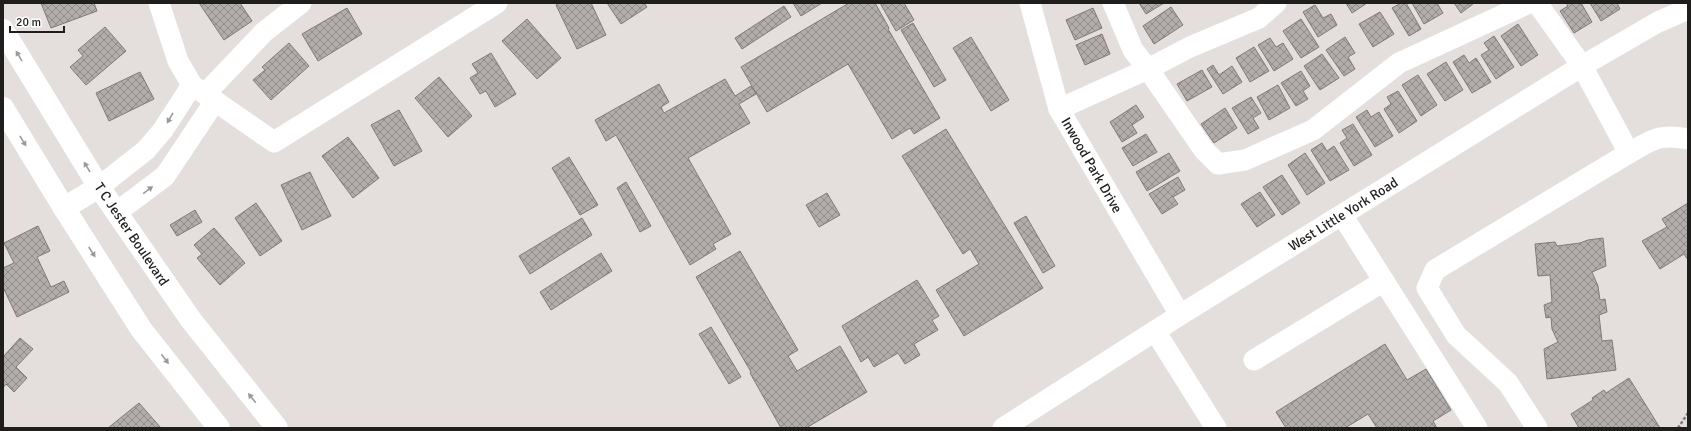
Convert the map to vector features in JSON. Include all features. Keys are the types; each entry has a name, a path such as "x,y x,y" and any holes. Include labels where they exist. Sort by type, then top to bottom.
{"main road":[{"name":"T C Jester Boulevard","path":"3,30 99,187 191,320 276,428"},
{"path":"3,108 64,208 141,329 219,428"},
{"path":"64,208 99,187"}],"street":[{"path":"158,3 178,61 204,94 274,142 497,3"},
{"path":"99,187 146,150 163,130 174,110 204,94 264,32 301,3"},
{"name":"Inwood Park Drive","path":"1030,3 1059,109 1180,315"},
{"path":"1113,3 1133,50 1148,69 1204,150 1218,164 1245,160 1313,130 1400,63 1529,3"},
{"path":"1059,109 1148,69 1190,47 1254,10 1276,3"},
{"path":"1537,3 1582,66 1629,153"},
{"name":"West Little York Road","path":"1003,428 1180,315 1582,66 1658,22 1688,9"},
{"path":"117,212 166,176 204,94"},
{"path":"1537,428 1508,383 1456,335 1427,288 1435,270 1655,138 1673,136 1688,139"},
{"path":"1342,215 1478,428"},
{"path":"1254,360 1384,281"},
{"path":"1155,331 1213,427"}],"path":[{"path":"1678,428 1688,413"}],"building":[{"path":"41,3 94,3 97,11 51,28"},
{"path":"199,3 240,3 252,21 224,40"},
{"path":"559,3 591,3 606,35 577,49 556,5"},
{"path":"607,3 644,3 647,7 621,24"},
{"path":"793,3 822,3 801,16"},
{"path":"849,3 875,3 889,28 888,29 940,118 914,134 910,128 892,139 848,64 767,112 741,67"},
{"path":"880,3 904,3 914,20 896,31"},
{"path":"1139,3 1164,3 1146,14"},
{"path":"1346,3 1367,3 1352,13"},
{"path":"1401,3 1406,3 1421,29 1409,36 1392,8"},
{"path":"1412,3 1437,3 1443,13 1424,24"},
{"path":"1454,3 1472,3 1473,4 1461,13"},
{"path":"1566,3 1581,3 1592,22 1574,33 1560,11 1568,6"},
{"path":"1590,3 1617,3 1620,9 1601,21"},
{"path":"1315,5 1323,18 1331,14 1337,25 1318,37 1303,12"},
{"path":"784,6 791,17 742,49 735,38"},
{"path":"1171,7 1183,25 1154,44 1143,26"},
{"path":"347,8 362,34 318,61 302,34"},
{"path":"1093,8 1102,28 1075,40 1066,20"},
{"path":"1380,12 1394,34 1373,47 1359,24"},
{"path":"527,19 561,58 537,79 502,41"},
{"path":"1301,19 1319,47 1301,58 1283,31"},
{"path":"913,23 946,80 934,87 901,30"},
{"path":"1518,24 1538,55 1521,66 1501,36"},
{"path":"105,27 126,51 86,85 70,67 83,56 78,50"},
{"path":"1102,34 1110,54 1085,65 1076,45"},
{"path":"1494,36 1514,67 1496,79 1481,55 1489,50 1484,43"},
{"path":"971,37 1009,100 991,111 953,48"},
{"path":"1345,37 1355,53 1348,57 1355,69 1344,76 1326,50"},
{"path":"1270,38 1276,47 1283,43 1293,59 1274,71 1258,45"},
{"path":"289,43 309,66 271,100 253,80 265,70 262,67"},
{"path":"1254,47 1269,71 1250,82 1236,58"},
{"path":"491,53 516,94 495,107 486,91 480,94 470,78 478,73 472,64"},
{"path":"1322,54 1339,78 1320,90 1304,66"},
{"path":"1464,55 1469,63 1476,58 1491,82 1472,93 1453,62"},
{"path":"1446,62 1463,90 1445,101 1427,74"},
{"path":"1213,65 1219,75 1232,66 1242,82 1223,94 1207,69"},
{"path":"1202,70 1212,87 1187,101 1177,84"},
{"path":"1301,71 1310,86 1303,91 1308,99 1296,106 1281,83"},
{"path":"140,72 154,99 109,121 96,93"},
{"path":"1418,75 1437,105 1421,116 1402,85"},
{"path":"439,77 472,116 448,137 415,98"},
{"path":"725,79 735,96 751,86 756,94 739,104 750,123 688,158 731,234 713,244 716,249 690,265 616,135 606,141 595,120 659,84 669,102 661,107 664,113"},
{"path":"1278,85 1290,108 1269,120 1257,97"},
{"path":"1398,91 1417,121 1399,133 1384,109 1391,104 1387,97"},
{"path":"1251,97 1261,113 1253,118 1259,128 1248,134 1232,108"},
{"path":"1136,105 1144,117 1132,125 1137,133 1122,142 1110,122"},
{"path":"1225,108 1237,128 1214,143 1201,124"},
{"path":"399,110 422,151 394,166 371,125"},
{"path":"1367,110 1371,117 1379,112 1393,136 1375,147 1356,117"},
{"path":"1353,124 1372,155 1354,166 1340,143 1347,138 1342,130"},
{"path":"946,129 1043,288 964,336 936,290 979,264 970,249 963,254 902,156"},
{"path":"1146,134 1157,152 1133,166 1122,148"},
{"path":"348,137 379,178 353,198 322,156"},
{"path":"1322,143 1327,151 1334,146 1349,170 1330,181 1311,150"},
{"path":"1169,153 1180,171 1147,191 1136,172"},
{"path":"1305,153 1325,183 1307,195 1288,165"},
{"path":"569,157 598,205 580,215 552,168"},
{"path":"310,172 331,216 302,230 281,185"},
{"path":"1282,175 1300,203 1282,215 1263,187"},
{"path":"1178,177 1185,190 1173,197 1178,204 1162,214 1149,194"},
{"path":"626,182 651,226 640,232 617,188"},
{"path":"1260,192 1275,215 1257,227 1241,204"},
{"path":"827,193 840,215 819,227 806,205"},
{"path":"256,203 282,241 260,256 235,218"},
{"path":"1688,203 1688,260 1684,254 1660,269 1642,241 1667,227 1662,219"},
{"path":"195,210 202,222 177,236 170,225"},
{"path":"1026,216 1055,266 1043,273 1014,223"},
{"path":"582,218 592,235 530,274 519,256"},
{"path":"38,226 50,251 37,257 51,287 64,281 69,292 17,317 3,287 3,268 14,263 4,243"},
{"path":"214,228 245,263 220,285 197,258 202,254 194,245"},
{"path":"1603,238 1606,266 1592,272 1598,286 1600,300 1605,299 1607,312 1599,315 1602,341 1612,340 1616,370 1547,379 1544,349 1558,342 1552,329 1551,317 1546,318 1544,305 1552,302 1550,275 1538,276 1535,244 1555,242 1557,246"},
{"path":"740,251 798,350 788,356 797,371 840,346 867,392 806,428 781,428 750,373 751,372 696,277"},
{"path":"601,253 612,271 551,310 540,292"},
{"path":"917,280 939,316 932,320 938,330 914,344 920,355 905,364 898,353 874,367 868,357 861,362 842,326"},
{"path":"711,327 741,377 729,384 699,334"},
{"path":"20,338 33,349 16,367 27,378 14,392 6,384 3,388 3,357"},
{"path":"1385,344 1407,380 1426,369 1451,410 1433,421 1437,428 1377,428 1368,414 1345,428 1286,428 1276,412"},
{"path":"1629,378 1660,428 1579,428 1571,414 1593,400 1592,398 1604,390 1606,393"},
{"path":"139,403 161,428 108,428"}]}
